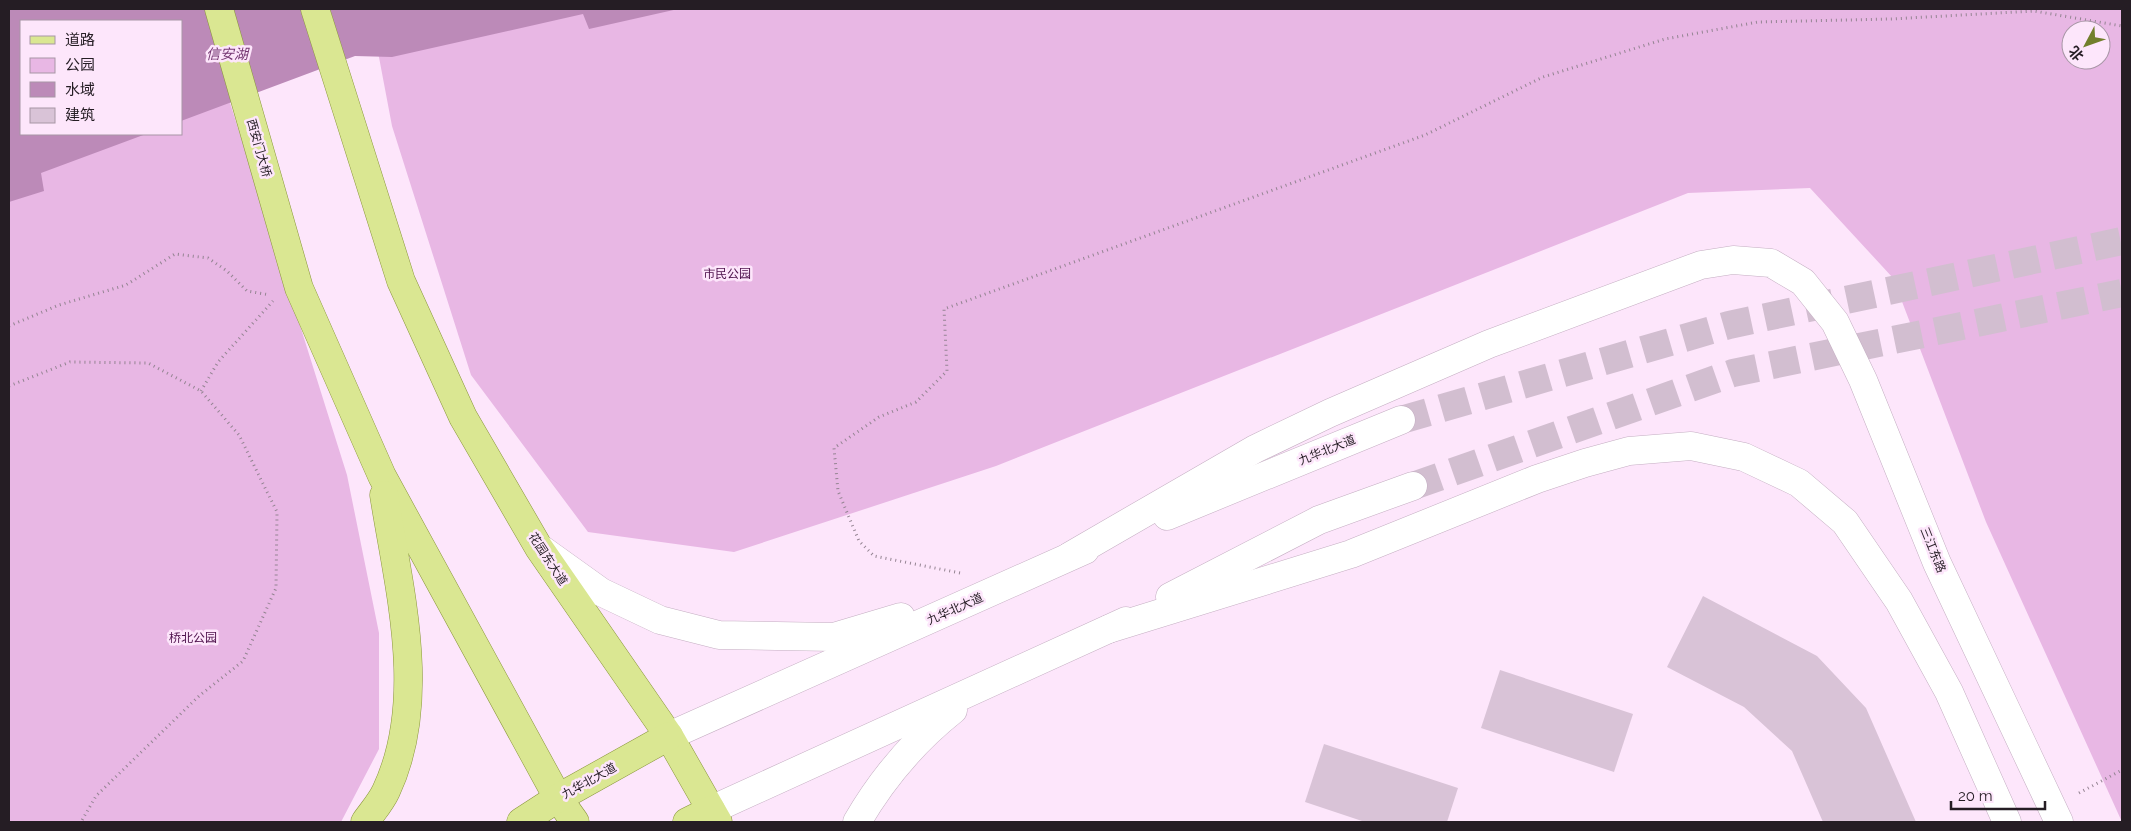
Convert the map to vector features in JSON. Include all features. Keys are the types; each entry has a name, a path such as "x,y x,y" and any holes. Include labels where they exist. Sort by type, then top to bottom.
{"main road":[{"name":"西安门大桥","path":"219,9 299,288 382,476"},
{"name":"花园东大道","path":"314,9 401,281 463,417 540,548 669,736 715,816"},
{"name":"三江东路","path":"1070,556 1264,445 1413,376 1594,303 1701,265 1733,260 1771,263 1803,282 1835,322 1863,380 1937,563 2055,815"},
{"name":"九华北大道","path":"520,822 558,798 669,736 1015,583 1070,556 1401,420"},
{"path":"1109,630 1351,554 1537,479 1629,451 1690,446 1744,457 1799,483 1845,522 1899,600 1940,676 2006,822"},
{"path":"382,476 558,798 575,822"},
{"path":"365,822 386,791 403,743 409,681 404,618 382,476"},
{"path":"687,822 715,816 982,687 1109,630 1319,520 1413,486"},
{"path":"540,548 601,592 652,616 719,635 776,638 834,638 1015,583"},
{"path":"857,822 894,768 930,729 982,687"}],"path":[{"path":"968,574 874,556 859,541 838,491 834,448 879,417 916,402 947,371 944,310 1425,135 1543,77 1665,39 1758,22 1891,19 2034,10 2122,26"},
{"path":"9,326 59,305 126,285 175,254 208,258 226,271 247,291 276,297 218,362 201,391"},
{"path":"9,386 70,362 148,363 201,391 239,435 277,512 276,588 243,662 199,696 96,796 81,822"},
{"path":"2055,815 2122,770"}],"green space":[{"name":"市民公园","path":"578,9 2122,9 2122,822 1986,522 1893,278 1810,188 1688,193 996,466 734,552 588,532 471,375 392,126 378,52"},
{"name":"桥北公园","path":"226,90 347,475 379,633 379,749 341,822 9,822 9,165 97,135 182,135 182,106"}],"water":[{"name":"信安湖","path":"9,9 678,9 589,29 583,14 392,57 355,56 182,121 182,20 20,20 20,135 143,135 41,173 44,191 9,202"}],"building":[{"path":"1703,596 1817,656 1866,708 1916,822 1823,822 1792,751 1744,707 1667,667"},
{"path":"1500,670 1633,714 1614,772 1481,728"},
{"path":"1324,744 1458,788 1447,822 1365,822 1305,802"}],"tunnel":[{"path":"1401,420 1729,325 2122,241"},
{"path":"1413,486 1733,373 2122,293"}]}
